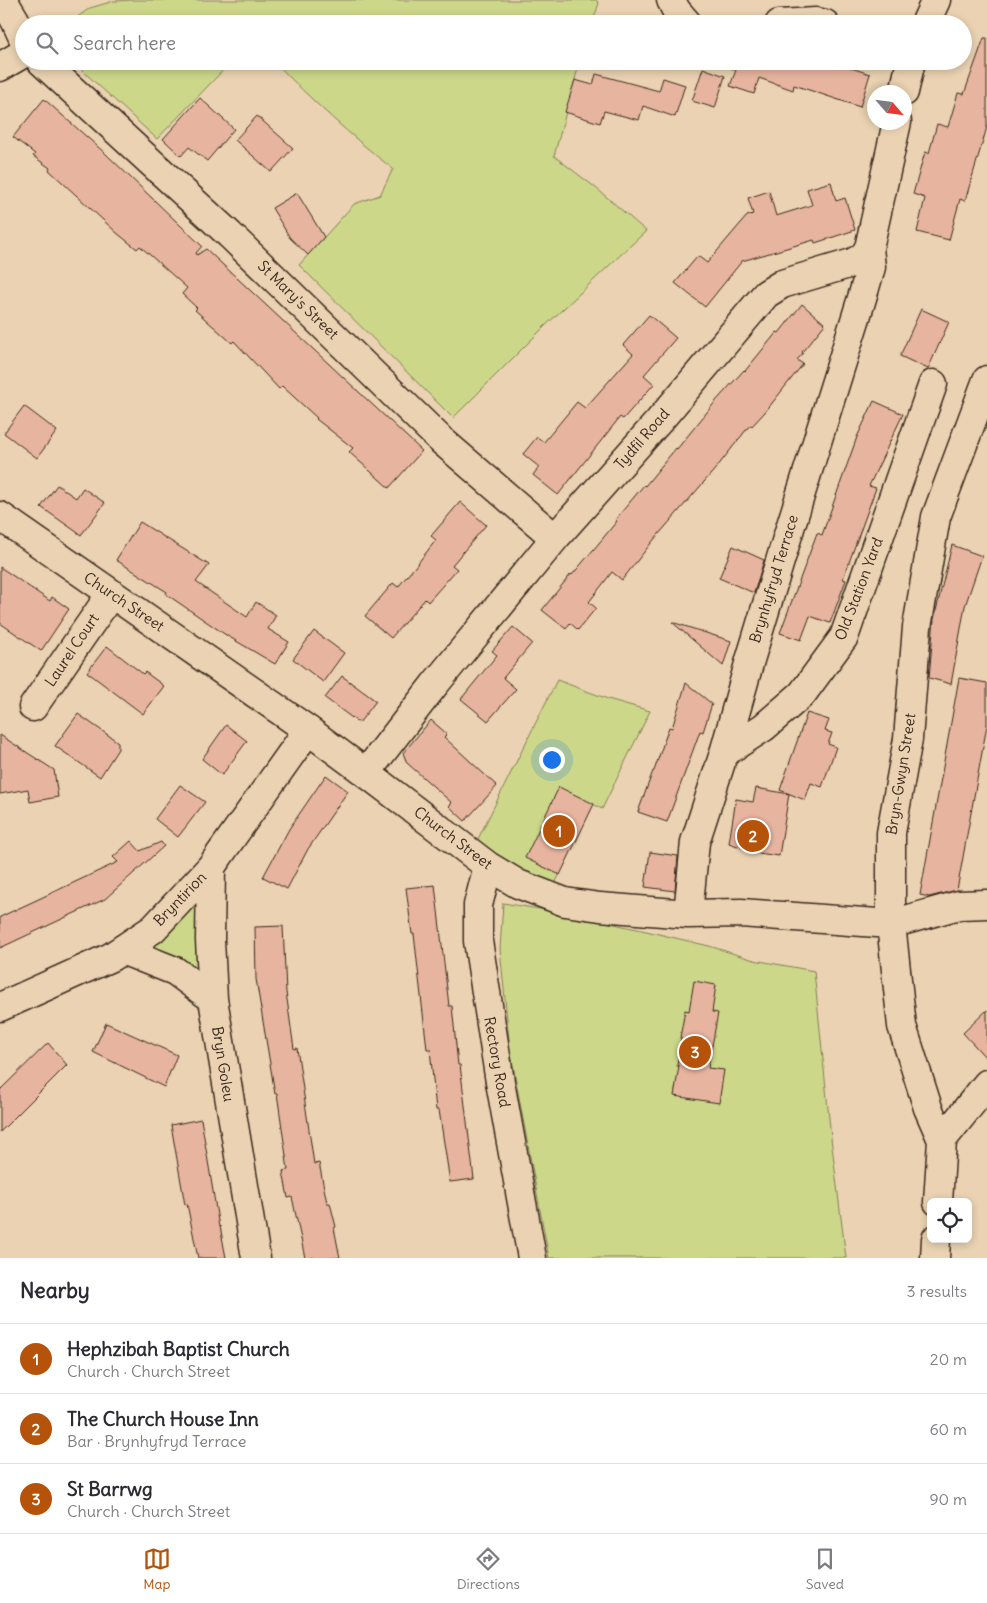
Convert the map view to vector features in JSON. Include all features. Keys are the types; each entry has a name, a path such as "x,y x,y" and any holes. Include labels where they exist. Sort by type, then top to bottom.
{"street":[{"path":"3,0 15,20"},
{"path":"671,0 680,15"},
{"path":"929,15 936,0"},
{"path":"0,67 15,58"},
{"name":"St Mary's Street","path":"51,70 230,235 441,440 555,538"},
{"path":"869,248 895,130"},
{"name":"Tydfil Road","path":"366,773 435,684 555,538 766,294 782,284 852,263 863,257 869,248"},
{"name":"Brynhyfryd Terrace","path":"688,914 695,842 724,753 782,552 862,298 871,266 869,248"},
{"name":"Bryn-Gwyn Street","path":"938,1198 942,1140 928,1108 902,1026 891,924 891,833 908,739 917,627 934,526 987,380"},
{"name":"Old Station Yard","path":"724,753 764,727 802,694 844,637 933,384"},
{"name":"Church Street","path":"0,516 308,730 488,866 518,884 565,902 600,907 688,914 741,913 891,924 959,905 987,904"},
{"name":"Laurel Court","path":"33,707 111,594"},
{"name":"Bryntirion","path":"0,1007 111,957 153,928 211,867 308,730"},
{"name":"Rectory Road","path":"488,866 478,905 478,941 500,1082 532,1258"},
{"name":"Bryn Goleu","path":"211,867 210,940 213,1000 256,1258"},
{"path":"122,950 175,971 213,1000"},
{"path":"942,1140 987,1084"},
{"path":"935,1258 936,1243"}],"green space":[{"path":"596,0 599,3 595,15 80,15 90,8 114,1"},
{"path":"82,70 223,70 157,139"},
{"path":"283,70 578,70 554,156 596,188 646,231 545,326 453,418 299,265 354,204 380,195 393,169 302,90"},
{"path":"557,680 608,699 650,711 602,809 593,804 553,888 520,873 477,841"},
{"path":"211,867 213,999 122,950"},
{"path":"503,903 564,913 709,946 754,960 814,971 831,1138 846,1258 549,1258 510,1049 500,949"}],"building":[{"path":"984,38 987,38 987,127 965,201 960,199 949,240 917,232 925,198 913,194 925,152 929,153 937,124 948,127 958,93 964,94"},
{"path":"702,70 708,70 725,76 715,108 692,101"},
{"path":"736,70 857,70 870,74 860,107 794,85 793,90 759,78 754,94 730,86"},
{"path":"596,74 659,91 663,78 685,85 675,117 643,106 639,120 604,111 600,123 565,112 575,80 593,85"},
{"path":"200,98 234,129 207,161 189,147 181,156 163,139"},
{"path":"44,99 106,154 202,246 196,253 197,255 206,249 422,451 389,488 349,452 353,448 316,419 282,386 279,389 234,341 232,343 195,310 197,308 182,294 187,288 140,246 137,249 117,233 49,170 50,168 33,156 35,154 13,137"},
{"path":"257,116 293,148 271,172 235,140"},
{"path":"831,182 836,201 845,198 855,230 815,243 814,240 742,261 705,307 675,283 698,256 707,263 747,216 753,214 748,198 769,191 776,216 812,205 807,189"},
{"path":"297,193 324,237 308,255 290,238 272,208"},
{"path":"802,304 825,324 797,360 803,364 765,412 752,426 750,425 622,580 612,572 589,602 596,608 578,630 570,623 566,629 542,610 617,521 615,520 644,485 777,332 779,333"},
{"path":"921,309 949,322 928,369 900,356"},
{"path":"649,315 676,338 644,375 654,384 623,419 620,417 558,495 533,475 539,467 523,454 537,437 544,442 577,402 585,408 633,354 623,345"},
{"path":"874,401 903,414 869,486 876,488 843,579 846,580 830,623 810,616 801,640 780,633 817,533 822,535 857,437"},
{"path":"24,406 57,431 37,458 4,433"},
{"path":"57,485 76,498 83,488 105,503 81,535 41,507"},
{"path":"460,502 486,525 452,565 457,569 428,602 425,599 391,638 365,616 393,583 398,587 418,563 436,540 431,536"},
{"path":"140,522 209,565 196,582 247,617 256,602 276,615 268,629 289,642 275,664 226,635 166,594 167,592 116,560"},
{"path":"952,545 982,556 965,606 951,684 929,678 934,619"},
{"path":"733,546 764,560 754,593 719,578"},
{"path":"0,567 50,601 52,597 69,609 41,651 0,623"},
{"path":"672,622 731,641 723,666"},
{"path":"513,627 532,643 503,678 516,689 488,721 461,699 497,655 492,651"},
{"path":"314,631 344,653 323,682 293,659"},
{"path":"107,646 143,674 145,672 164,686 143,714 87,672"},
{"path":"342,676 376,701 359,723 325,698"},
{"path":"959,678 987,683 987,725 957,890 929,897 920,895"},
{"path":"686,683 712,704 703,732 700,731 667,822 638,812 669,727 672,728"},
{"path":"807,713 829,720 825,731 832,733 828,744 836,747 822,787 811,783 805,800 780,790"},
{"path":"78,714 118,742 118,749 100,777 55,746"},
{"path":"431,720 447,734 444,737 497,786 465,821 449,806 452,803 407,763 403,753"},
{"path":"226,725 247,741 222,775 202,759"},
{"path":"0,735 54,770 58,797 30,802 28,789 0,794"},
{"path":"326,775 348,791 308,849 287,889 263,877 289,829"},
{"path":"180,785 205,802 178,837 155,819"},
{"path":"559,787 594,804 560,875 525,858"},
{"path":"756,788 789,794 779,856 758,853 729,843 736,799 753,802"},
{"path":"131,841 140,851 161,842 164,846 105,899 0,948 0,917 118,862 113,857"},
{"path":"650,852 678,856 675,891 645,887"},
{"path":"435,885 449,1006 452,1006 474,1179 450,1182 439,1110 436,1110 430,1049 427,1049 414,934 412,934 406,888"},
{"path":"283,926 286,992 294,1049 297,1048 314,1164 319,1163 327,1203 330,1203 336,1227 334,1228 340,1258 305,1258 292,1197 288,1198 283,1171 288,1170 277,1093 275,1094 256,979 255,927"},
{"path":"694,981 716,985 712,1012 718,1013 708,1068 724,1070 719,1103 674,1096 679,1066 677,1066 680,1038 685,1010 689,1011"},
{"path":"987,1010 987,1059 963,1033"},
{"path":"106,1023 177,1055 164,1087 93,1052"},
{"path":"48,1043 67,1065 0,1132 0,1090"},
{"path":"201,1119 226,1258 198,1258 187,1204 185,1205 171,1125"}],"place":[{"name":"Hephzibah Baptist Church","path":"559,831"},
{"name":"The Church House Inn","path":"753,836"},
{"name":"St Barrwg","path":"695,1052"}]}
